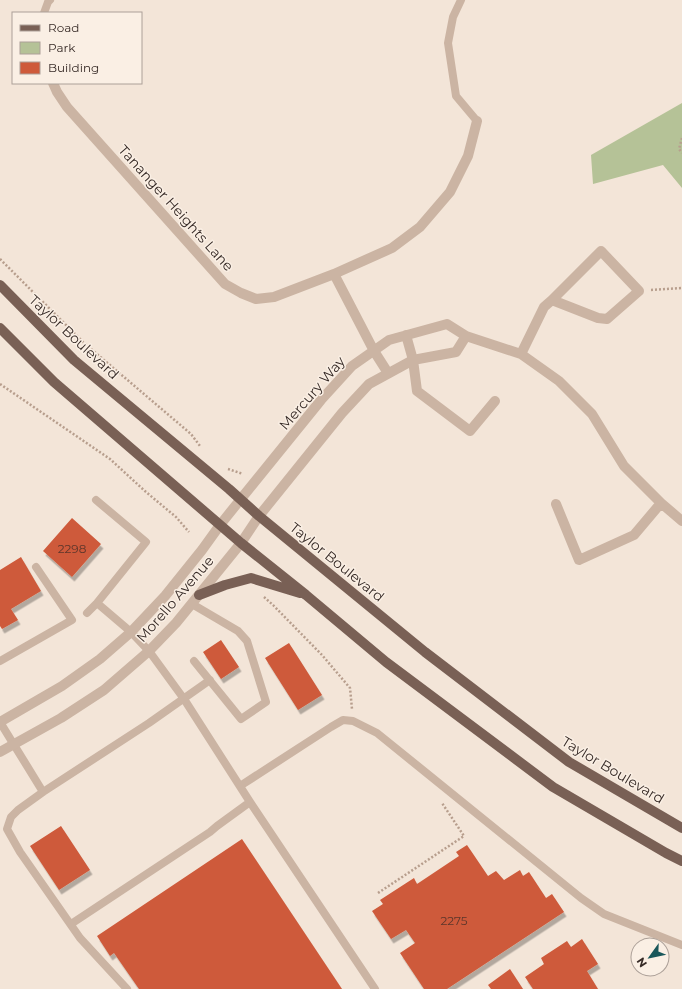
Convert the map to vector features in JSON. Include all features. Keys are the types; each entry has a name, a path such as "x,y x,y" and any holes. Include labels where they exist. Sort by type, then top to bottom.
{"main road":[{"name":"Taylor Boulevard","path":"0,285 74,360 259,516 425,652 569,762 682,828"},
{"path":"0,328 54,382 241,543 386,662 552,787 682,861"},
{"path":"199,595 225,585 251,578 306,595"}],"street":[{"name":"Tananger Heights Lane","path":"53,84 67,107 225,284 241,294 256,299 274,297 334,274 392,248 420,227 450,192 468,156 476,121"},
{"path":"521,354 544,308 601,250 638,291 607,319 598,318 552,300"},
{"path":"334,274 374,351 388,373"},
{"name":"Mercury Way","path":"240,500 321,400 352,366 389,340 447,324 466,336 521,354 559,380 592,414 624,466 661,503 681,518"},
{"path":"406,335 413,360 417,391 470,431 495,401"},
{"path":"259,516 342,413 369,384 413,360 456,352 466,336"},
{"name":"Morello Avenue","path":"0,722 62,686 100,659 131,632 165,596 240,500"},
{"path":"556,504 578,560 634,535 661,503"},
{"name":"Morello Avenue","path":"0,752 60,718 104,690 149,651 192,604 241,543 259,516"}],"lane":[{"path":"44,12 50,0"},
{"path":"461,0 453,17 448,43 456,96 476,121"},
{"path":"87,613 97,603 146,542 96,500"},
{"path":"0,661 72,620 36,567"},
{"path":"97,603 131,632 149,651 184,699 250,802 375,989"},
{"path":"192,604 238,631 247,641 266,702 241,719 194,661"},
{"path":"127,989 80,938 20,852 8,829 11,817 43,792 184,699 210,680"},
{"path":"240,786 343,720 356,721 377,733 575,893 604,914 682,945"},
{"path":"0,722 43,792"},
{"path":"71,924 210,832 250,802"}],"path":[{"path":"682,138 679,149 682,153"},
{"path":"0,260 84,342 191,434 201,447"},
{"path":"638,291 682,288"},
{"path":"0,384 110,459 146,492 176,516 189,532"},
{"path":"224,466 230,470 243,474"}],"green space":[{"path":"682,103 682,188 663,165 593,184 591,155"}],"building":[{"path":"72,518 101,544 72,577 43,551"},
{"path":"21,557 41,591 11,609 18,620 2,629 0,626 0,570"},
{"path":"221,640 239,667 221,679 203,652"},
{"path":"289,643 322,695 298,710 265,658"},
{"path":"61,826 90,870 59,890 30,846"},
{"path":"242,839 342,989 139,989 114,953 110,956 97,936"},
{"path":"467,845 488,876 496,871 504,880 520,870 523,876 529,872 546,898 552,894 564,912 447,989 424,989 400,953 415,943 406,930 391,939 372,911 383,904 380,900 414,878 417,884 459,856 456,852"},
{"path":"582,939 598,964 587,971 598,989 533,989 525,977 544,964 541,958 567,941 571,947"},
{"path":"510,969 523,989 491,989 488,985"}]}
